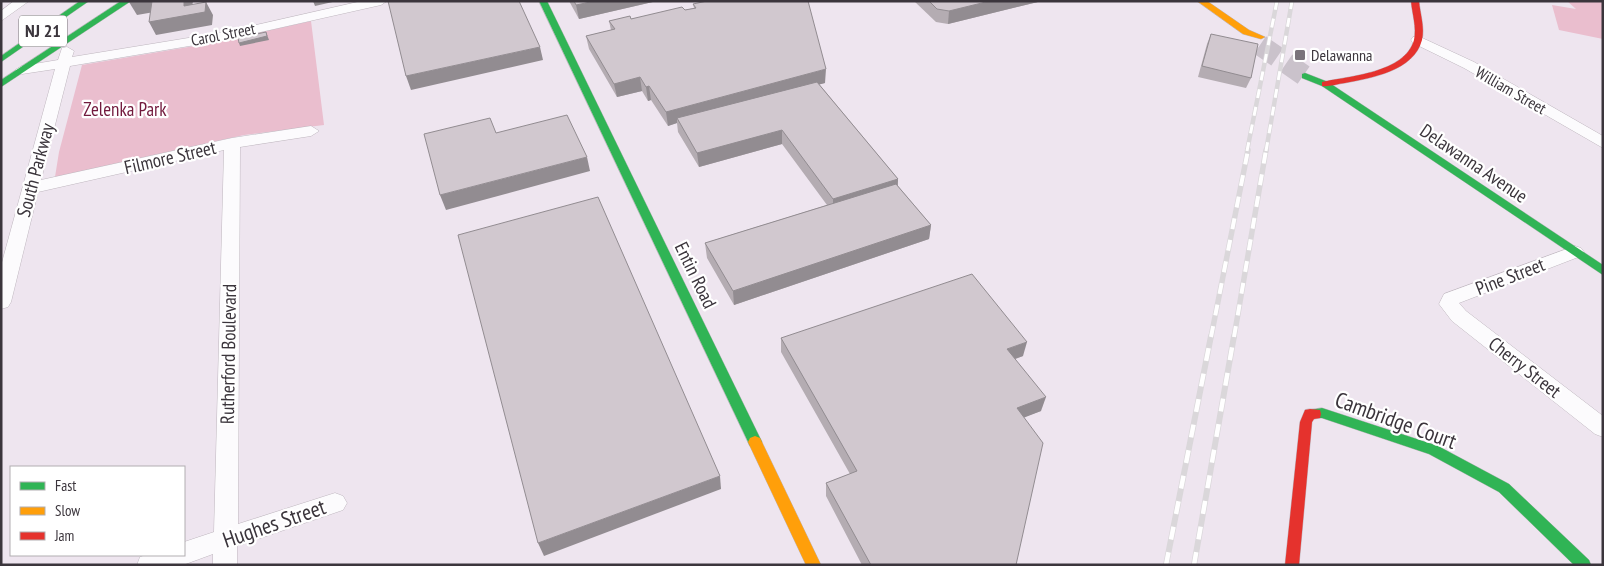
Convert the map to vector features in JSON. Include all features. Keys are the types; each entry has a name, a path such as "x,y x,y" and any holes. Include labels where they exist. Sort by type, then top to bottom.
{"main road":[{"name":"NJ 21","path":"1,60 85,1"},
{"path":"1,84 127,1"},
{"name":"Entin Road","path":"543,1 595,114 627,172 715,354 814,565"},
{"path":"1201,1 1261,41"},
{"path":"1325,84 1398,64 1414,53 1418,40 1415,1"},
{"name":"Delawanna Avenue","path":"1306,72 1603,271"},
{"name":"Cambridge Court","path":"1292,565 1306,422 1310,414 1322,413 1433,450 1504,488 1584,565"}],"street":[{"path":"1,17 23,1"},
{"name":"Carol Street","path":"64,61 225,36 381,1"},
{"name":"South Parkway","path":"1,302 70,38"},
{"name":"William Street","path":"1418,40 1469,65 1603,143"},
{"path":"22,70 64,61"},
{"name":"Filmore Street","path":"30,188 232,143 311,131"},
{"name":"Rutherford Boulevard","path":"225,565 232,143"},
{"name":"Pine Street","path":"1449,304 1451,298 1575,252"},
{"name":"Cherry Street","path":"1449,304 1459,316 1603,428"},
{"name":"Hughes Street","path":"185,553 335,502"},
{"path":"149,565 176,556"}],"green space":[{"path":"1567,1 1603,1 1603,39 1559,30 1552,5 1576,9"},
{"name":"Zelenka Park","path":"311,21 324,125 244,135 55,177 59,152 82,65 206,44"}],"building":[{"path":"152,1 184,1 184,6 206,2 205,12 149,22"},
{"path":"388,1 519,1 540,47 406,76"},
{"path":"574,1 595,1 576,5"},
{"path":"707,1 808,1 826,69 666,112 649,86 646,87 640,77 614,84 586,36 615,29 609,21 630,16 631,19 682,7 685,10 696,8 693,4"},
{"path":"929,1 990,1 949,11 937,9"},
{"path":"266,32 267,36 239,43 238,38"},
{"path":"1211,34 1258,44 1251,78 1202,66"},
{"path":"817,82 898,179 833,199 782,130 697,153 677,118"},
{"path":"567,115 587,157 440,195 424,134 490,118 496,133"},
{"path":"896,184 931,225 733,291 705,243"},
{"path":"598,197 720,476 538,543 458,235"},
{"path":"972,274 1027,342 1007,349 1046,397 1017,408 1043,443 1016,565 871,565 826,483 857,471 781,338"}],"tunnel":[{"path":"1260,45 1305,76"}],"railway":[{"path":"1247,151 1277,1"},
{"path":"1266,151 1292,1"},
{"path":"1211,337 1248,150"},
{"path":"1234,337 1266,150"},
{"path":"1166,565 1211,336"},
{"path":"1194,565 1234,336"}],"traffic: fast":[{"path":"1,60 85,1"},
{"path":"1,84 127,1"},
{"path":"543,1 755,442"},
{"path":"1305,76 1325,84 1603,271"},
{"path":"1315,414 1322,413 1433,450 1504,488 1584,565"}],"traffic: slow":[{"path":"1201,1 1246,32 1261,37"},
{"path":"755,442 814,565"}],"traffic: jam":[{"path":"1325,84 1379,72 1405,60 1413,51 1418,40 1415,1"},
{"path":"1292,565 1306,422 1310,414 1315,414"}],"place":[{"name":"Delawanna","path":"1300,55"}]}
